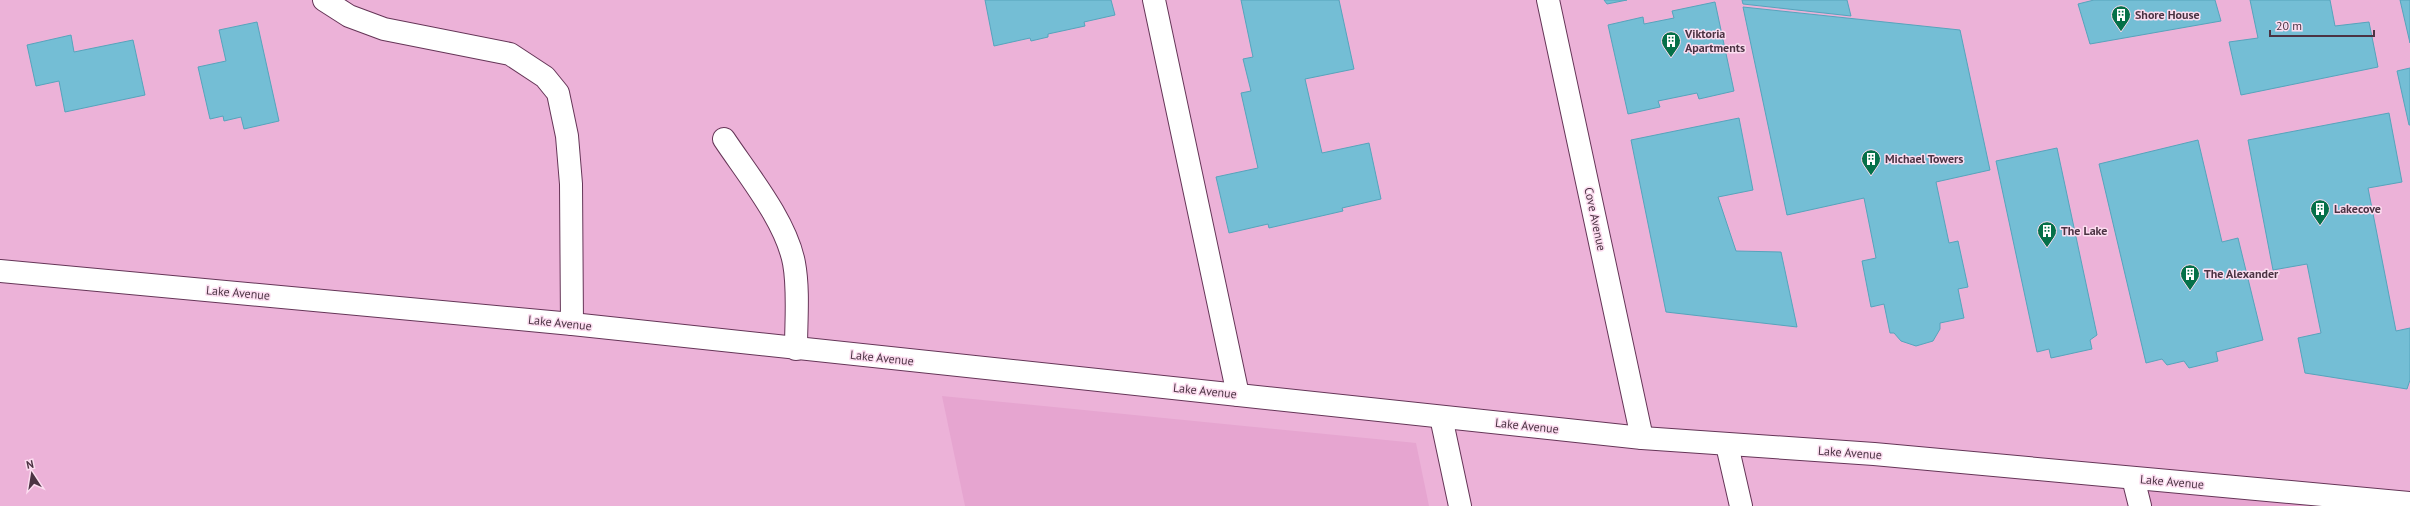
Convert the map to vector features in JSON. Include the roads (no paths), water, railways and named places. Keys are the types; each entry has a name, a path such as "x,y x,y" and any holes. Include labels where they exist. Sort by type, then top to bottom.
{"street":[{"path":"324,0 349,16 384,29 510,54 544,77 558,93 567,136 572,184 572,324"},
{"path":"1154,0 1238,395"},
{"name":"Cove Avenue","path":"1548,0 1642,438"},
{"path":"724,139 765,201 790,249 795,271 796,349"},
{"name":"Lake Avenue","path":"0,271 572,324 1642,438 1874,454 2133,478 2272,498 2410,503"},
{"path":"1441,417 1460,506"},
{"path":"1727,445 1741,506"},
{"path":"2133,478 2140,506"}],"place":[{"name":"Shore House","path":"2121,32"},
{"name":"Viktoria Apartments","path":"1671,58"},
{"name":"Michael Towers","path":"1871,176"},
{"name":"Lakecove","path":"2320,226"},
{"name":"The Lake","path":"2047,248"},
{"name":"The Alexander","path":"2190,291"}]}
